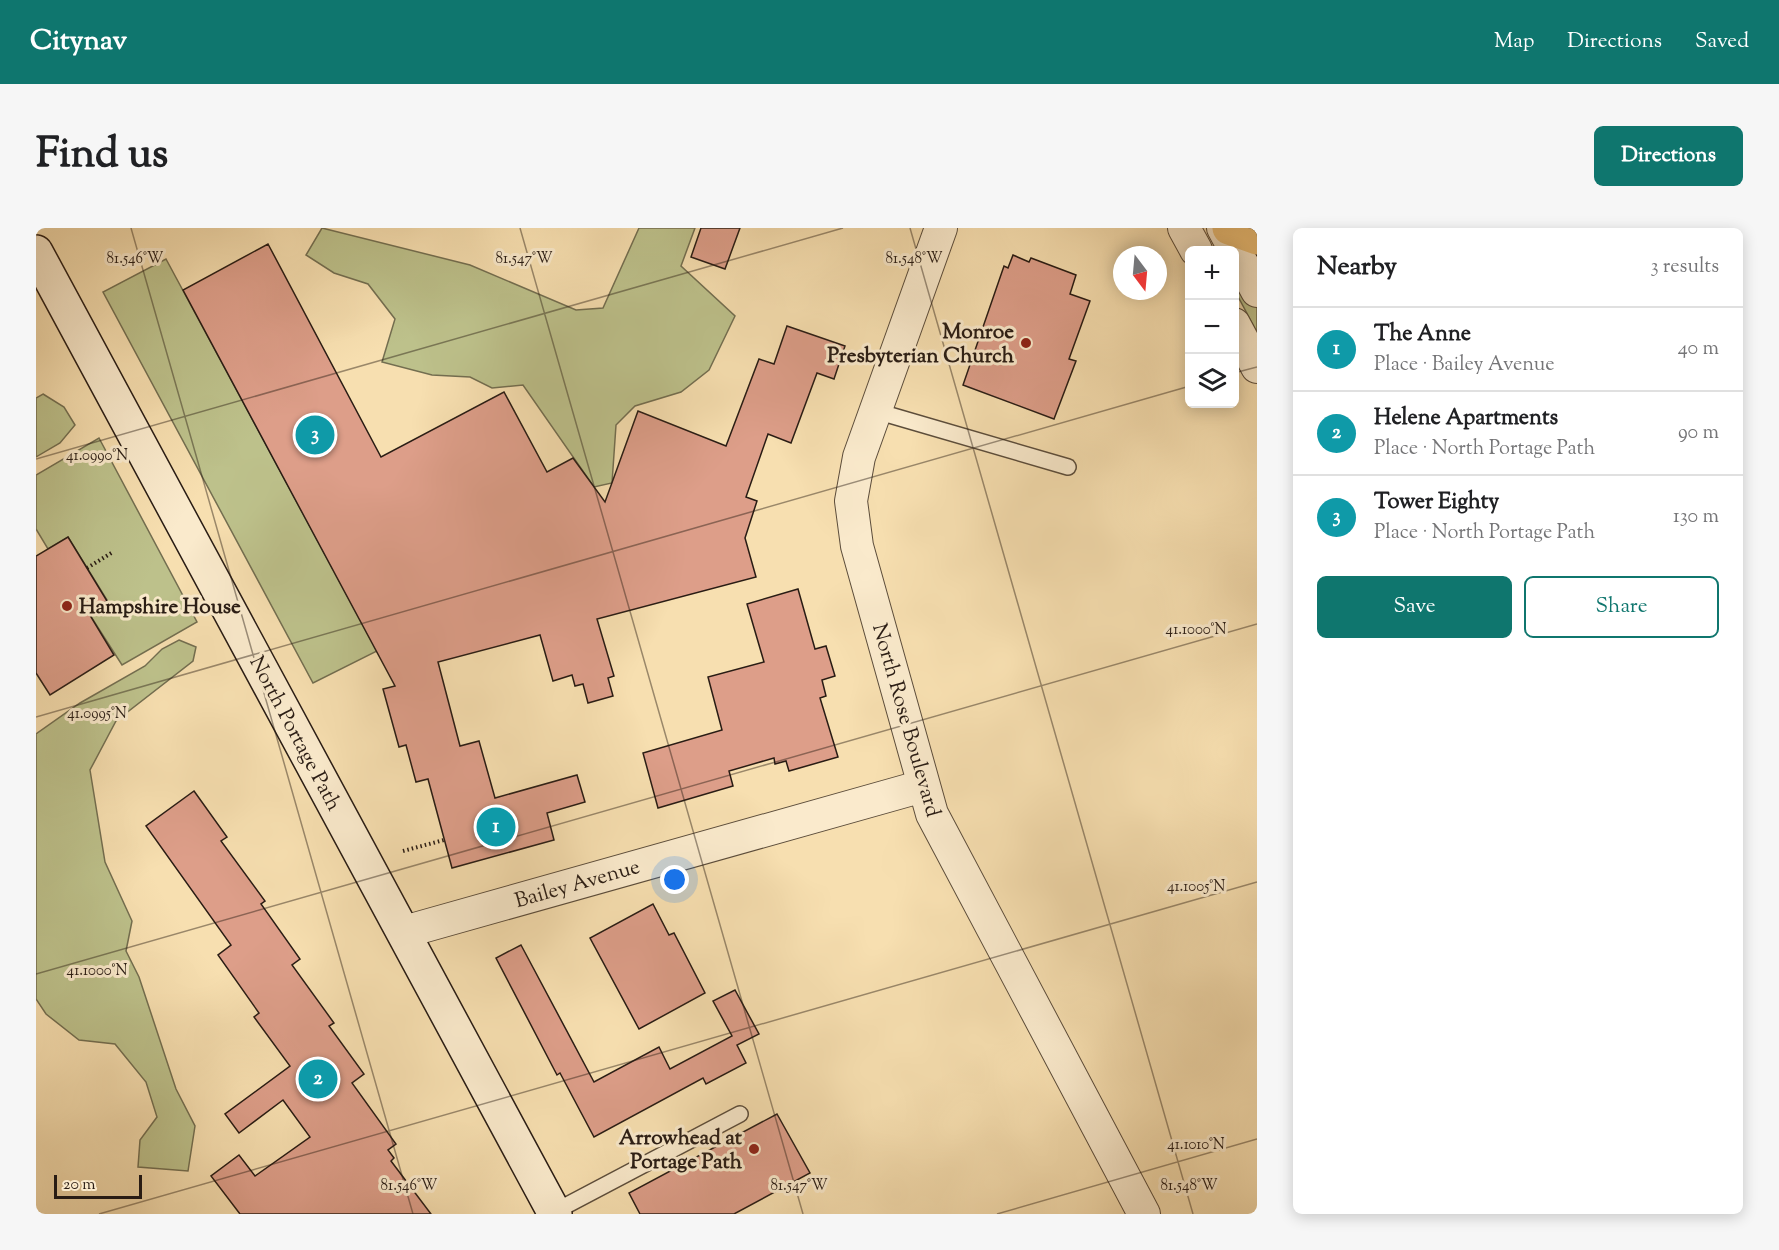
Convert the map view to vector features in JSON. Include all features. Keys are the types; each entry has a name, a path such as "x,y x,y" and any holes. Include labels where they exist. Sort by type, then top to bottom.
{"main road":[{"path":"1228,228 1257,238"},
{"name":"North Portage Path","path":"36,252 555,1213"}],"street":[{"name":"North Rose Boulevard","path":"942,228 876,411 852,486 852,518 932,814 1144,1214"},
{"path":"1184,228 1194,246"},
{"path":"1223,228 1257,291"},
{"path":"1239,333 1257,367"},
{"name":"Bailey Avenue","path":"404,932 923,786"}],"lane":[{"path":"876,411 1068,467"},
{"path":"555,1213 740,1114"}],"path":[{"path":"87,568 113,552"},
{"path":"403,851 444,840"}],"green space":[{"path":"322,228 470,265 576,310 603,308 639,228 695,228 681,266 735,316 709,370 681,392 635,406 616,425 612,483 594,487 523,385 492,388 470,377 432,375 382,362 395,319 368,284 334,273 306,255"},
{"path":"166,259 377,651 313,683 103,292"},
{"path":"1247,282 1257,301 1257,332 1239,298 1239,288"},
{"path":"43,394 64,407 75,425 60,443 36,457 36,398"},
{"path":"99,438 197,622 122,665 88,612 107,600 68,537 48,549 36,529 36,475"},
{"path":"179,640 196,647 193,661 116,721 90,770 105,862 132,921 126,951 139,977 176,1089 195,1126 188,1171 138,1167 140,1140 157,1117 146,1082 115,1044 79,1040 46,1014 36,999 36,734 80,703 145,666 162,649"}],"building":[{"path":"701,228 740,228 725,269 691,257"},
{"path":"268,244 381,457 504,392 547,472 573,458 605,502 638,411 726,446 759,359 774,364 787,326 845,346 834,379 817,373 791,443 768,434 746,497 757,501 745,538 756,577 597,619 614,676 608,678 613,696 588,703 583,684 575,686 572,675 553,681 540,635 438,662 460,746 479,741 495,798 577,775 585,802 547,813 554,840 452,868 428,779 416,782 406,745 399,747 383,689 395,686 183,290"},
{"name":"Monroe Presbyterian Church","path":"1013,255 1029,262 1031,258 1076,275 1070,294 1090,301 1069,359 1076,361 1054,419 963,385 1004,266 1008,268"},
{"name":"Hampshire House","path":"68,537 107,601 88,612 114,655 50,695 36,673 36,556"},
{"path":"798,589 815,649 826,646 835,676 822,680 826,696 820,698 838,757 789,771 786,761 775,764 774,758 729,771 733,786 658,808 643,753 722,730 708,677 764,662 747,604"},
{"path":"194,791 227,837 221,841 265,901 261,904 300,959 292,965 334,1023 329,1026 364,1074 352,1083 396,1144 388,1150 394,1158 391,1161 431,1214 240,1214 211,1176 239,1155 255,1176 310,1137 283,1100 239,1133 225,1114 290,1066 254,1017 259,1013 218,955 231,945 146,826"},
{"path":"653,904 669,935 674,933 705,993 639,1029 590,938"},
{"path":"521,945 594,1082 659,1047 670,1069 732,1036 713,1001 735,990 759,1034 737,1045 746,1063 706,1084 703,1078 594,1137 560,1073 557,1075 496,958"},
{"name":"Arrowhead at Portage Path","path":"777,1114 810,1173 734,1214 640,1214 629,1193"}],"place":[{"name":"Monroe Presbyterian Church","path":"1026,343"},
{"name":"Tower Eighty","path":"315,435"},
{"name":"Hampshire House","path":"67,606"},
{"name":"The Anne","path":"496,827"},
{"name":"Helene Apartments","path":"318,1079"},
{"name":"Arrowhead at Portage Path","path":"754,1149"}]}
